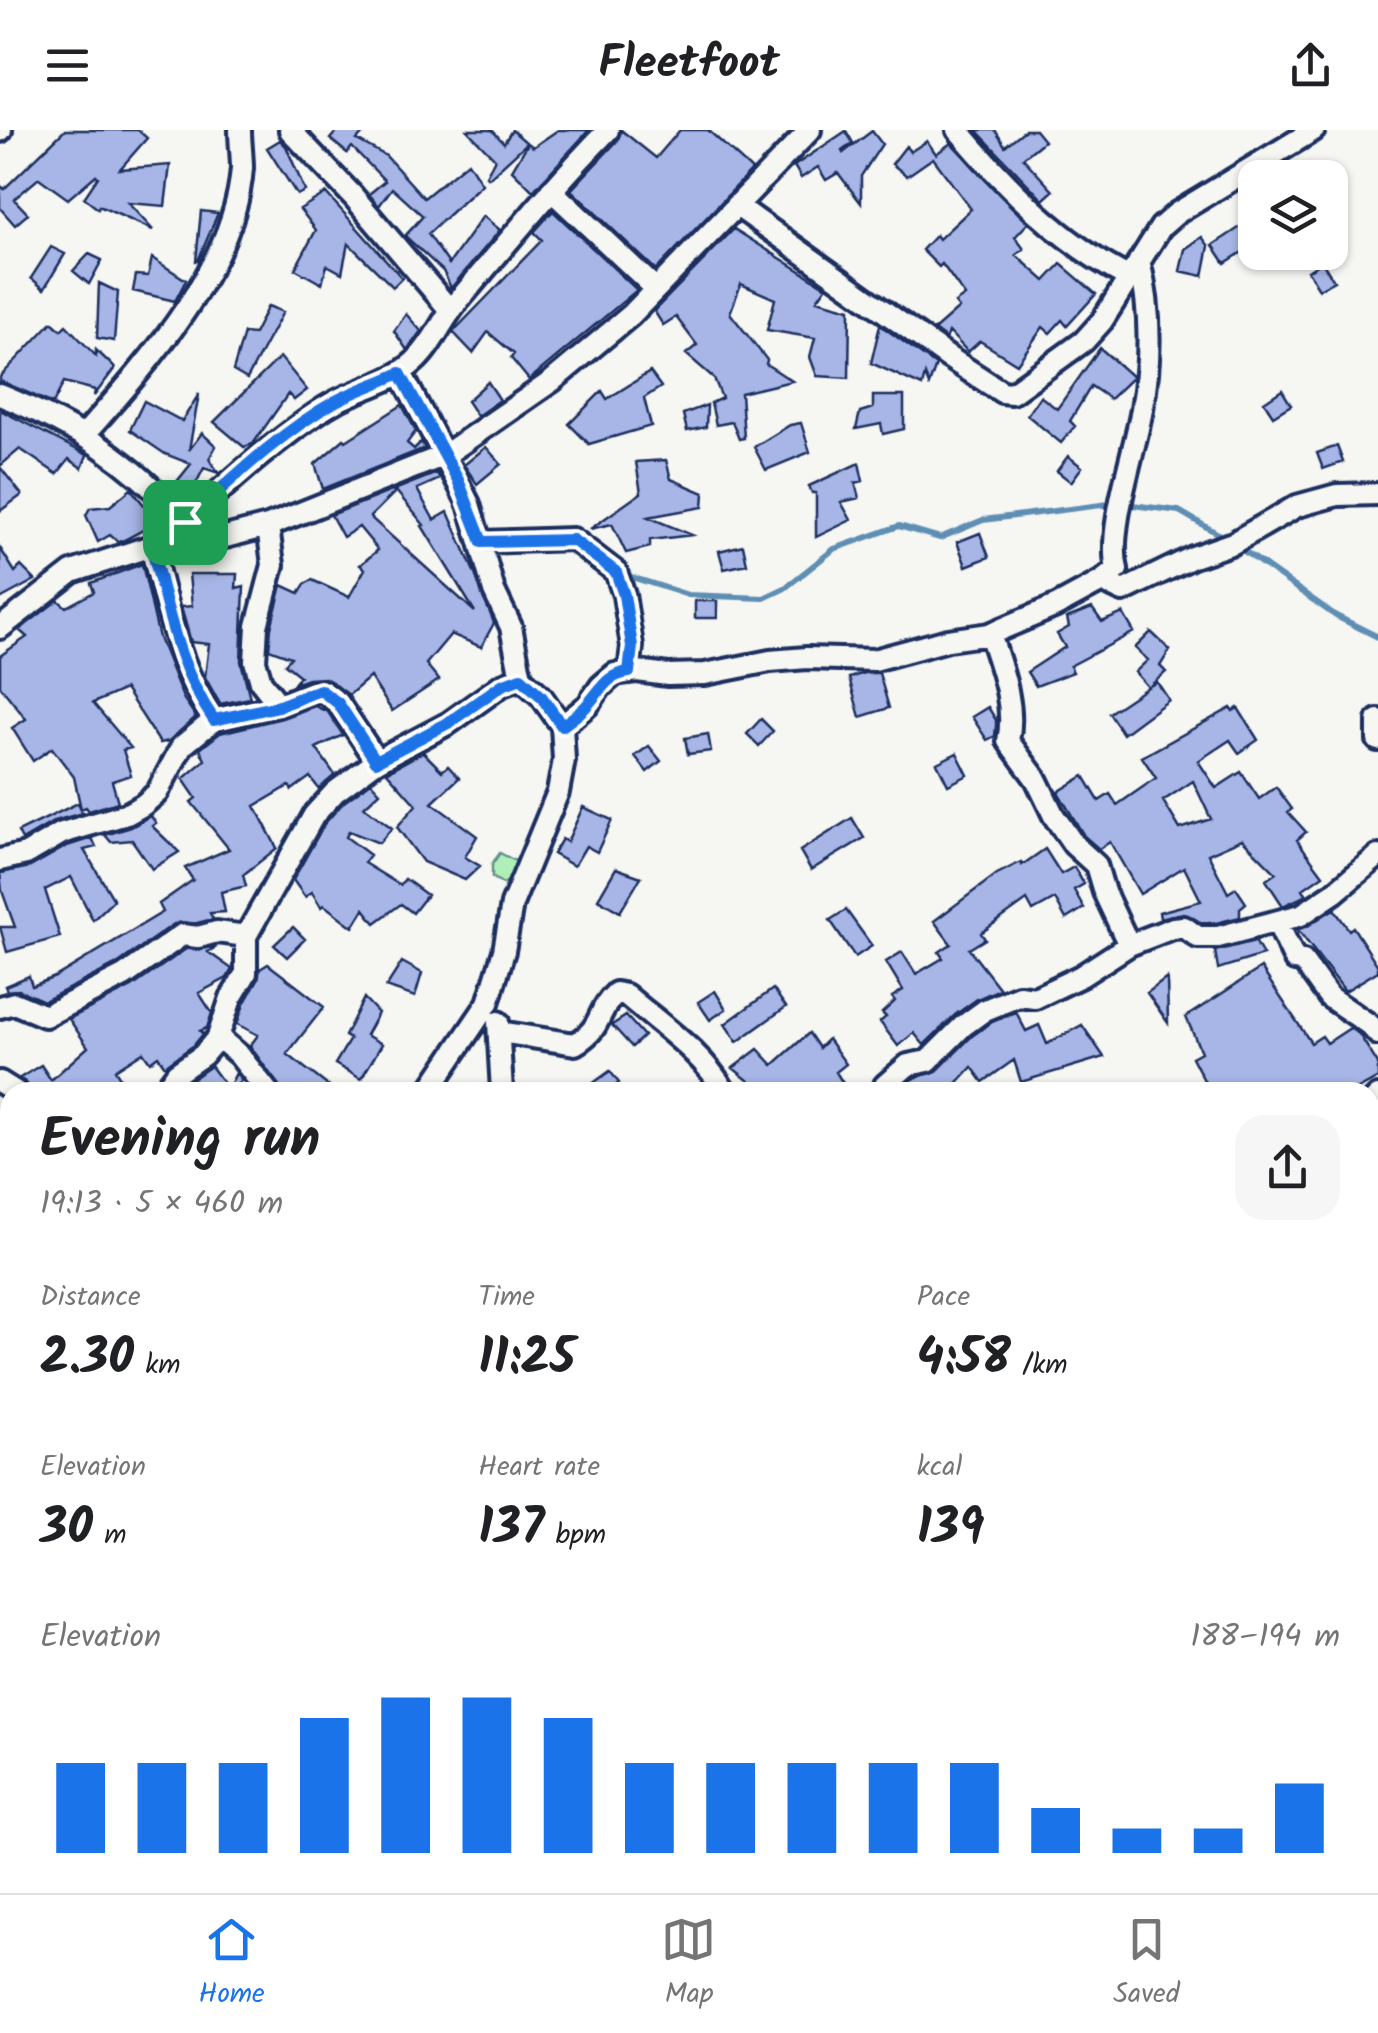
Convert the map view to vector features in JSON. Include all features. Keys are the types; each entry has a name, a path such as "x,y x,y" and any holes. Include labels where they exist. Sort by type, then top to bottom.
{"street":[{"path":"84,434 176,328 204,278 236,201 242,167 240,130"},
{"path":"290,130 353,196 450,310"},
{"path":"160,542 268,449 316,414 339,399 400,373 417,360 450,310 551,190 608,130"},
{"path":"0,628 72,572 160,542 206,542 268,526 444,455 552,381 632,315 811,130"},
{"path":"562,726 588,705 600,686 615,674 705,674 807,658 874,660 948,640 990,634 1056,606 1117,569 1112,552 1118,538 1147,374 1148,303 1134,269 1076,246 1009,186 958,130"},
{"path":"736,205 948,357 1002,392 1020,390 1084,341 1102,321 1161,226 1304,132"},
{"path":"551,190 656,289"},
{"path":"400,373 469,504 494,591 512,627 521,678 541,696 562,726 564,760 558,792 512,904 504,950 488,1003 435,1082"},
{"path":"0,395 60,420 124,461 185,522"},
{"path":"1102,581 1122,591 1193,557 1233,543 1297,506 1337,495 1378,494"},
{"path":"268,526 273,564 257,626 255,660 261,682 279,706"},
{"path":"482,542 573,540 616,572 632,646 629,672"},
{"path":"160,542 176,648 196,695 214,720"},
{"path":"990,634 1008,696 1012,727 1008,741 1036,780 1054,816 1074,844 1096,865 1129,945"},
{"path":"170,1082 218,1037 231,998 246,973 246,936 314,815 335,792 376,761 448,723 502,685 521,678"},
{"path":"0,860 26,854 62,833 127,814 143,805 157,793 182,746 214,720 279,706 312,692 324,692 338,703 376,761"},
{"path":"1378,720 1378,740"},
{"path":"888,1082 908,1065 928,1060 985,1010 1019,996 1034,998 1081,976 1129,945 1172,928 1184,927 1198,937 1218,937 1300,915 1334,894 1378,856"},
{"path":"1277,922 1295,960 1303,961 1329,997 1370,1024 1378,1034"},
{"path":"0,1007 14,1003 45,1016 124,976 182,935 198,937 217,932 246,936"},
{"path":"500,1032 575,1044 592,1034 616,993 626,996 688,1046 720,1082"},
{"path":"488,1003 498,1017 502,1082"},
{"path":"218,1037 239,1055 260,1082"}],"green space":[{"path":"500,853 519,863 515,876 503,884 492,877 492,864"}],"building":[{"path":"65,130 138,130 147,138 120,169 170,165 165,206 128,203 153,230 99,206 98,209 84,198 96,175 68,199 39,178 14,199 28,214 15,225 0,208 0,185 4,189"},
{"path":"338,130 366,130 357,140 386,156 424,198 468,162 482,184 428,234 449,264 483,216 500,230 451,288 443,271 405,236 423,216 392,188 379,206 369,194 385,181 352,147 347,153 330,139"},
{"path":"467,130 492,130 504,143 512,130 527,143 489,178 486,176 495,159"},
{"path":"558,130 589,130 533,191 512,170 528,143 533,147"},
{"path":"621,130 656,158 680,130 708,130 752,170 656,270 571,190 618,140"},
{"path":"976,130 995,130 1005,146 1025,130 1035,130 1044,141 1023,158 1053,191 1043,200"},
{"path":"846,131 853,143 843,153 872,131 882,144 861,176 861,203 838,173 826,180 818,167 801,178 794,166"},
{"path":"280,140 305,191 297,195 267,148"},
{"path":"927,141 936,154 951,143 1028,223 1015,237 1024,249 1016,255 1045,281 1061,264 1096,294 1067,326 1062,320 1050,333 1043,327 1017,364 980,341 968,352 949,332 946,339 934,330 959,308 955,303 965,296 942,264 939,267 922,250 971,209 933,158 907,176 892,164 906,146 910,152"},
{"path":"326,193 402,278 393,287 348,243 342,273 327,265 322,284 295,269 316,230 300,209"},
{"path":"201,211 218,213 196,261"},
{"path":"553,211 637,290 529,380 511,358 514,354 488,332 473,353 453,332 542,240 534,232"},
{"path":"734,229 826,287 817,300 850,309 849,378 817,376 810,357 815,338 767,330 775,299 741,284 730,313 767,360 766,364 792,381 741,393 744,438 739,439 732,422 716,425 711,403 722,398 714,378 686,354 697,345 676,317 663,325 654,311"},
{"path":"1238,229 1238,255 1225,263 1213,245"},
{"path":"1202,237 1209,246 1203,276 1180,271 1185,249"},
{"path":"51,247 65,254 44,289 31,278"},
{"path":"89,254 102,260 89,284 73,271"},
{"path":"152,258 186,280 175,301 133,291 136,275 148,276"},
{"path":"1327,270 1334,281 1319,289 1308,271"},
{"path":"99,283 118,292 114,341 97,338"},
{"path":"268,306 283,312 247,379 233,371 244,333 254,334"},
{"path":"406,314 421,331 407,350 394,331"},
{"path":"52,322 61,330 66,325 96,356 96,350 115,368 94,396 95,390 64,382 53,404 0,381"},
{"path":"880,325 936,365 929,385 925,375 922,386 871,363"},
{"path":"1100,348 1133,377 1110,399 1091,386 1070,421 1075,426 1061,443 1027,415 1040,396 1057,409"},
{"path":"280,357 307,390 294,400 288,394 253,444 244,447 214,422"},
{"path":"650,372 661,387 644,398 651,426 589,444 569,424 602,391 607,399"},
{"path":"488,382 500,400 477,416 467,401"},
{"path":"1282,390 1291,405 1273,416 1264,402"},
{"path":"199,394 189,450 202,433 216,446 209,459 219,473 204,468 191,493 175,484 191,464 165,454 130,430 144,401 182,421"},
{"path":"873,396 904,396 904,429 883,434 881,424 856,429 860,412 873,408"},
{"path":"402,405 416,431 407,443 414,449 421,442 425,448 323,489 315,464 344,439"},
{"path":"707,405 706,427 687,431 683,414"},
{"path":"0,410 87,455 82,468 69,459 57,474 20,449 0,466"},
{"path":"801,423 810,452 766,470 754,447 790,425"},
{"path":"1337,446 1343,462 1323,469 1317,453"},
{"path":"486,447 501,464 477,484 464,465"},
{"path":"1068,456 1082,467 1071,482 1057,471"},
{"path":"666,460 671,479 704,493 703,507 648,517 692,535 650,540 650,547 626,553 612,524 590,529 641,493 636,462"},
{"path":"859,463 863,481 855,483 859,498 841,502 851,520 816,537 816,493 809,486"},
{"path":"0,467 22,495 0,511"},
{"path":"437,473 440,479 417,489 434,520 448,512 494,623 481,647 451,634 426,664 439,680 392,711 370,677 349,695 325,678 294,684 300,676 285,664 291,657 269,649 282,585 299,593 312,580 349,597 365,569 360,565 378,550 359,527 343,537 331,515","holes":["396,491 422,526 475,612 370,517"]},
{"path":"131,489 158,522 118,542 110,535 98,542 86,515 90,508 110,506"},
{"path":"980,533 989,557 966,566 957,542"},
{"path":"743,545 747,564 724,569 719,551"},
{"path":"0,548 15,572 21,566 35,580 0,599"},
{"path":"142,564 159,638 183,698 196,717 169,741 160,743 125,689 93,703 131,748 123,750 131,775 112,781 118,802 89,811 86,807 81,809 74,777 52,748 33,761 12,728 26,719 0,686 0,656 27,637 19,630 58,600 66,607 94,592 91,583"},
{"path":"189,574 237,574 236,588 244,586 241,661 250,698 220,704 205,677 209,644 191,642 181,607 192,606"},
{"path":"695,601 717,601 717,618 695,618"},
{"path":"1092,608 1102,622 1123,613 1134,632 1070,666 1073,672 1036,686 1027,672 1065,647 1057,634 1069,627 1067,618"},
{"path":"1151,632 1170,650 1160,666 1166,672 1150,686 1157,682 1169,700 1123,734 1109,713 1148,687 1135,672 1148,660 1135,648"},
{"path":"879,673 889,708 860,717 849,678"},
{"path":"315,706 328,712 343,735 316,748 335,775 319,789 310,777 292,790 289,786 255,806 277,848 243,875 246,886 221,892 225,912 210,913 213,919 197,923 174,924 117,964 44,1001 19,990 7,991 5,986 29,976 32,986 55,977 163,912 159,904 193,880 185,868 229,849 191,802 196,798 183,779 205,760 200,749 220,733"},
{"path":"988,707 996,726 995,736 987,740 972,717"},
{"path":"1231,708 1238,708 1258,740 1239,753 1230,740 1198,761 1216,788 1241,772 1259,799 1276,787 1292,809 1288,812 1306,832 1297,840 1323,875 1303,889 1307,895 1283,906 1266,880 1276,873 1242,839 1208,854 1228,893 1236,888 1246,903 1240,908 1240,917 1216,923 1202,923 1183,913 1160,918 1159,912 1201,901 1184,867 1140,894 1110,842 1099,849 1084,836 1058,792 1084,776 1099,801 1110,794 1117,805 1156,778 1142,757","holes":["1193,781 1211,819 1180,829 1163,801"]},
{"path":"761,719 773,731 759,746 747,734"},
{"path":"708,734 711,751 688,754 685,738"},
{"path":"649,746 661,761 647,772 635,756"},
{"path":"423,752 442,771 448,766 459,778 432,803 477,836 465,857 480,866 465,880 423,862 397,827 416,805 387,772"},
{"path":"957,753 968,775 948,785 937,763"},
{"path":"371,782 380,792 364,807 392,828 379,843 349,831 346,837 370,855 364,863 400,885 405,879 427,895 413,913 401,904 375,923 364,909 353,927 324,905 321,907 312,892 305,897 293,880 325,823 344,802"},
{"path":"78,803 82,813 55,821 22,840 18,832"},
{"path":"583,807 612,820 597,852 586,846 574,866 553,854 562,839 567,842"},
{"path":"151,816 156,823 152,826 179,852 152,869 132,840 111,842 105,835"},
{"path":"852,818 864,838 811,870 800,851"},
{"path":"92,838 96,847 84,850 114,900 93,920 71,877 45,890 60,937 7,952 0,927 15,927 0,873 30,867 67,846"},
{"path":"1045,849 1061,874 1074,867 1084,884 1074,890 1084,908 1066,919 1055,899 1033,911 1027,900 981,933 985,939 969,949 1000,989 955,1015 924,1045 914,1033 898,1046 880,1022 886,1017 882,1013 895,1001 892,997 903,990 886,962 902,952 916,974 943,958 939,952 951,944 934,921 997,874 1021,862 1022,865"},
{"path":"616,868 641,877 620,912 598,899"},
{"path":"1334,909 1349,930 1353,927 1378,966 1378,971 1345,991 1298,930"},
{"path":"846,910 872,946 855,957 830,920"},
{"path":"293,927 305,939 287,957 274,945"},
{"path":"1255,941 1263,955 1218,969 1215,951"},
{"path":"216,947 208,952 232,969 227,978 199,993 212,1013 194,1045 165,1066 158,1056 150,1062 143,1052 115,1070 123,1082 25,1082 20,1078 41,1065 51,1080 88,1047 69,1019 132,987 186,949"},
{"path":"402,962 422,973 415,997 386,987"},
{"path":"268,964 324,1007 287,1054 323,1082 276,1082 250,1046 258,1035 237,1024 260,969"},
{"path":"1261,968 1311,1043 1322,1036 1327,1043 1350,1028 1359,1034 1378,1064 1378,1078 1371,1082 1205,1082 1192,1057 1201,1052 1186,1017"},
{"path":"1167,978 1168,1023 1147,993"},
{"path":"773,989 786,1007 737,1042 725,1024"},
{"path":"715,991 726,1009 710,1020 698,1002"},
{"path":"364,998 378,1013 366,1035 382,1044 361,1079 335,1064 350,1039 345,1036"},
{"path":"1016,1012 1026,1031 1039,1025 1047,1044 1082,1025 1104,1057 1021,1082 1014,1060 983,1082 972,1067 958,1082 909,1082 937,1071 992,1022"},
{"path":"626,1016 644,1036 632,1047 612,1025"},
{"path":"809,1033 819,1048 828,1039 846,1064 836,1072 842,1082 750,1082 733,1068 758,1049 773,1065"},
{"path":"211,1066 223,1082 188,1082"},
{"path":"610,1071 618,1082 595,1082"}],"waterway":[{"path":"622,574 688,595 764,598 785,588 834,549 899,526 940,538 983,520 1117,503 1179,511 1227,539"},
{"path":"1237,546 1336,616 1378,637"}],"route":[{"path":"400,373 458,480 482,542 573,540 616,572 632,646 629,672 615,674 600,686 588,705 562,726 541,696 521,678 502,685 448,723 376,761 338,703 320,690 279,706 214,720 196,695 176,648 170,610 151,546 185,522 268,449 316,414 339,399 400,373"}]}
